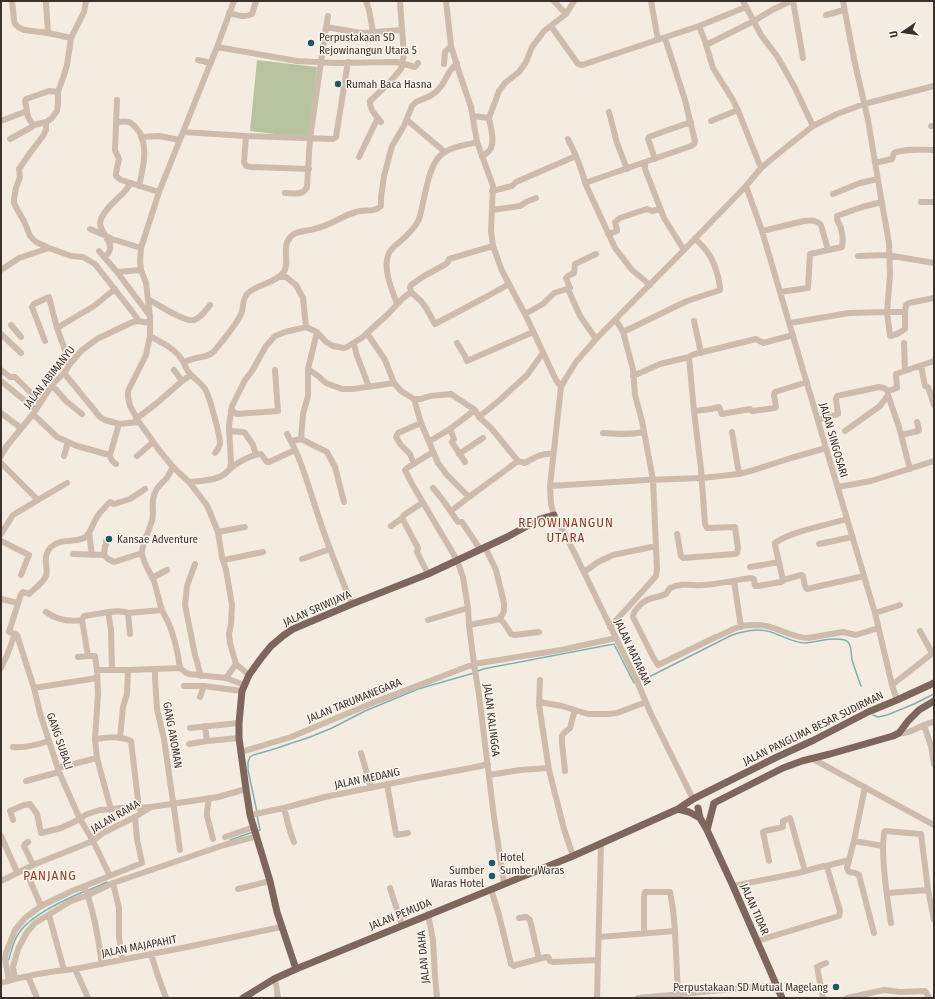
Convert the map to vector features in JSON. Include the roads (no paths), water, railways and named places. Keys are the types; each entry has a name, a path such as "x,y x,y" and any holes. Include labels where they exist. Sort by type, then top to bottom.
{"main road":[{"name":"JALAN SRIWIJAYA","path":"296,969 281,927 270,880 250,815 238,723 243,688 248,674 271,646 293,629 428,574 540,519 554,514"},
{"name":"JALAN PANGLIMA BESAR SUDIRMAN","path":"693,799 868,712 934,683"},
{"path":"899,733 919,710 934,701"},
{"name":"JALAN PANGLIMA BESAR SUDIRMAN","path":"713,808 714,803 783,768 802,761 899,733"},
{"name":"JALAN TIDAR","path":"693,799 698,808 700,818 733,886 782,998"},
{"name":"JALAN PEMUDA","path":"243,998 274,979 296,969 573,856 678,809 693,799"},
{"path":"698,808 704,812 709,812 713,808"},
{"path":"707,830 713,808"},
{"path":"678,809 689,812 700,818"}],"street":[{"path":"12,1 14,20 18,27 24,30 71,38"},
{"path":"10,140 33,125 46,122 52,118 56,111 58,92 67,65 71,38 84,12 86,1"},
{"path":"234,1 211,63 159,192 141,248 141,270 146,283 150,316 150,336 144,360 128,391 128,397 130,406 156,446 173,467 189,482 206,504 218,532 232,605 229,634 230,643 239,666 248,674"},
{"path":"229,13 249,16 252,14 256,1"},
{"path":"366,1 373,32"},
{"path":"359,157 372,130 380,120 370,106 370,101 397,75 401,69 404,46 400,1"},
{"path":"446,1 451,46 471,107 477,142 492,186 491,231 493,246 502,271 525,314 556,380 561,387 576,362 596,339 762,168 779,153 813,126 837,114 864,104 934,86"},
{"path":"554,1 566,14"},
{"path":"482,157 491,149 493,138 489,118 499,91 505,83 519,72 526,62 532,47 544,31 552,27 566,14 574,1"},
{"path":"585,183 655,159 694,144 696,141 676,72 662,39 651,1"},
{"path":"706,44 792,1 803,58"},
{"path":"843,1 868,120 888,235 890,274 887,312 890,336 903,331 906,306 909,303 934,298"},
{"path":"46,3 48,34"},
{"path":"552,27 578,64 582,65 699,26 745,4 761,35 777,56 792,82 813,126"},
{"path":"826,15 844,10"},
{"path":"285,193 302,194 307,187 310,138 328,16"},
{"path":"699,26 713,68 738,110 762,168"},
{"path":"326,27 361,33 402,30"},
{"path":"444,64 445,52 451,46"},
{"path":"217,47 297,61 335,63 397,62 416,67 418,62"},
{"path":"198,60 211,63"},
{"path":"183,132 333,139 336,137 348,62"},
{"path":"184,363 188,359 212,354 241,313 246,295 278,277 284,271 287,263 285,251 287,242 295,233 327,226 356,211 371,211 378,209 381,206 384,176 392,146 407,120 412,106 416,102 436,92 457,63"},
{"path":"33,125 28,118 25,101 26,99 49,91 58,92"},
{"path":"117,100 115,150 119,159 116,176 121,180 159,192"},
{"path":"711,120 738,110"},
{"path":"1,121 27,111"},
{"path":"609,112 617,143 627,169"},
{"path":"473,116 489,118"},
{"path":"407,120 445,152"},
{"path":"116,123 126,121 131,122 137,128 144,144 145,153 140,186"},
{"path":"46,122 46,130 43,136 19,169 20,177 16,188 14,203 30,236 36,242 71,256 83,258 95,264 139,321"},
{"path":"655,159 648,139 649,137 691,122"},
{"path":"141,137 159,136 180,140"},
{"path":"246,136 244,162 246,166 309,169"},
{"path":"568,139 576,156 585,183 615,248 632,270 650,285"},
{"path":"397,304 387,273 386,265 389,252 410,232 419,220 425,191 435,161 439,156 445,152 477,142"},
{"path":"875,163 892,159 894,153 898,152 911,150 934,150"},
{"path":"492,191 512,186 516,182 576,156"},
{"path":"645,162 646,173 660,209 684,250"},
{"path":"833,194 860,183 878,179"},
{"path":"105,257 110,249 110,246 100,224 102,218 131,183"},
{"name":"JALAN SINGOSARI","path":"746,186 762,231 790,323 875,613 897,700"},
{"path":"492,210 520,206 536,198"},
{"path":"780,292 808,288 810,254 842,247 843,239 837,216 882,202"},
{"path":"921,202 934,202"},
{"path":"608,234 617,231 615,222 620,218 647,209 652,211 660,209"},
{"path":"762,231 804,221 817,222 821,225 828,250"},
{"path":"90,229 112,239 141,248"},
{"path":"622,332 687,300 720,290 714,263 708,252 695,238"},
{"path":"493,246 449,259 446,264 411,285 411,292 421,301 435,324 509,284"},
{"path":"1,270 19,258 49,248"},
{"path":"99,251 150,316"},
{"path":"596,254 575,264 574,273 566,277 570,288 568,289 580,316 596,339"},
{"path":"858,256 890,256 934,263"},
{"path":"117,272 141,270"},
{"path":"278,277 286,277 296,285 303,298 306,327"},
{"path":"57,328 94,306 115,289"},
{"path":"525,314 543,304 554,293 568,289"},
{"path":"230,468 232,463 229,426 232,406 245,380 252,371 266,346 275,336 306,327 317,332 326,342 334,346 344,348 363,337 411,292"},
{"path":"45,341 32,307 34,304 49,297 57,328 70,364"},
{"path":"148,299 188,321 199,317 210,304"},
{"path":"790,323 849,313 905,312"},
{"path":"610,627 656,576 653,480 635,395 633,369 622,332 616,320"},
{"name":"JALAN ABIMANYU","path":"1,456 3,445 21,428 52,385 64,373 81,351 97,339 122,326 139,321 149,323"},
{"path":"694,321 701,353"},
{"path":"11,325 21,338"},
{"path":"7,340 17,331"},
{"path":"301,439 303,414 308,396 308,369 317,332"},
{"path":"456,343 465,356 467,362 533,332"},
{"path":"367,333 385,360 394,383 401,391 414,399 450,394 475,410 479,417 491,428 518,461 525,463 538,455 553,454"},
{"path":"1,334 21,353"},
{"path":"633,376 660,364 692,355 756,339 763,343 793,335"},
{"path":"150,336 178,354 186,369 206,390 214,414 220,443 219,448 215,453"},
{"path":"354,343 369,387"},
{"path":"904,343 905,371"},
{"path":"479,417 527,375 543,353"},
{"path":"677,534 681,556 683,558 737,553 738,548 735,527 707,528 705,524 700,457 689,357"},
{"path":"845,431 880,406 888,393 898,388 896,374 934,361"},
{"path":"921,366 926,386 928,387 934,405"},
{"path":"308,369 326,383 342,389 353,389 394,383"},
{"path":"1,370 10,377 15,377 40,402"},
{"path":"174,370 182,381"},
{"path":"231,410 237,414 278,411 275,370"},
{"path":"64,373 100,417 119,424 138,420 182,381 191,375"},
{"path":"1,381 34,412 57,437 110,455"},
{"path":"694,411 719,407 722,414 750,409 752,411 775,408 775,392 807,382"},
{"path":"52,385 66,401 82,414"},
{"name":"JALAN MATARAM","path":"561,387 550,486 551,504 554,514 574,550 693,799"},
{"path":"818,420 838,414 837,396 879,387 888,393 910,469"},
{"path":"414,399 421,423 438,463 447,475 469,497"},
{"path":"430,442 475,410"},
{"path":"1,414 21,428"},
{"path":"901,435 918,431 917,422"},
{"path":"421,423 398,433 396,437 401,445 410,454 414,464 433,452"},
{"path":"116,464 110,459 110,455 119,424"},
{"path":"450,429 454,439 452,442 465,462"},
{"path":"229,432 245,433 253,445 256,455"},
{"path":"603,433 636,434 644,432"},
{"path":"732,432 739,474"},
{"path":"287,434 292,441 303,467 330,549 352,604"},
{"path":"459,454 483,438"},
{"path":"292,441 301,439 327,452 335,467 344,502"},
{"path":"64,456 68,442"},
{"path":"137,456 156,446"},
{"path":"550,486 702,478 739,474 826,448"},
{"path":"189,482 223,476 230,468 256,455 261,454 267,462 269,462 295,450"},
{"path":"451,511 518,461"},
{"path":"838,487 871,481 934,461"},
{"path":"1,463 38,500"},
{"name":"JALAN KALINGGA","path":"414,464 405,470 422,503 457,560 463,577 504,883"},
{"path":"173,467 166,479 156,489 154,494 152,521 142,548 144,561 158,592 162,610 169,623 177,648 180,668 185,672 201,676 226,678 243,688"},
{"path":"1,534 13,516 67,483"},
{"path":"433,488 458,522 462,522 482,548 496,570 504,603 504,611 500,619"},
{"path":"1,668 15,634 9,632 22,592 29,594 46,577 46,557 50,547 64,541 82,538 89,533 97,518 110,502 114,504 126,500 145,489"},
{"path":"391,526 422,503"},
{"path":"402,518 418,548 417,552 428,574"},
{"path":"783,580 775,545 777,542 803,531 847,519"},
{"path":"218,532 245,527"},
{"path":"89,533 92,555"},
{"path":"819,544 852,537"},
{"path":"104,555 106,540"},
{"path":"1,541 29,555 20,575"},
{"path":"584,572 598,562 613,555 656,546"},
{"path":"302,559 330,549"},
{"path":"73,554 104,555 114,562 123,556 142,552"},
{"path":"224,560 263,552"},
{"path":"750,567 779,562"},
{"path":"195,564 188,586 185,605 201,676"},
{"path":"152,578 167,570"},
{"path":"864,576 807,589 804,586 803,576 758,586 755,586 753,578 704,585 688,584 673,586 666,594 645,601 632,614 657,665 741,626 762,625 802,638 843,632 856,635 878,628"},
{"path":"734,581 741,626"},
{"path":"1,598 18,603"},
{"path":"875,613 900,605"},
{"path":"428,620 468,608"},
{"path":"82,609 88,656"},
{"path":"46,612 53,617 66,621 108,612 123,611 128,613 162,610"},
{"path":"108,612 111,629 112,670"},
{"path":"128,613 130,634"},
{"path":"469,625 500,619"},
{"path":"500,619 511,634 515,635 539,632"},
{"path":"892,685 933,653 920,631"},
{"name":"GANG SUBALI","path":"15,634 18,635 58,770 80,819 93,841 110,876"},
{"name":"JALAN TARUMANEGARA","path":"241,752 291,737 375,702 474,664 561,650 616,638"},
{"path":"78,657 95,656 98,694 95,739 97,758 110,810"},
{"path":"226,678 239,666"},
{"path":"97,670 156,670 180,668"},
{"path":"120,738 123,706 127,694 128,670"},
{"name":"GANG ANOMAN","path":"156,670 155,678 157,709 164,739 180,850"},
{"path":"34,688 97,678"},
{"path":"540,680 540,702 548,768 564,829 573,856"},
{"path":"184,686 243,688"},
{"path":"200,697 204,686"},
{"path":"540,702 562,706 588,714 618,713 646,702"},
{"path":"565,771 562,736 570,728 575,710"},
{"path":"899,733 905,733 934,722"},
{"path":"190,728 238,723"},
{"path":"924,725 931,746 934,764"},
{"path":"205,726 207,741"},
{"path":"95,739 120,738 131,741 139,808"},
{"path":"189,744 239,738"},
{"path":"13,747 20,748 49,741"},
{"path":"361,753 371,788"},
{"path":"26,781 97,758"},
{"path":"813,759 934,824"},
{"name":"JALAN MEDANG","path":"250,815 325,797 386,784 476,768 488,764"},
{"path":"489,775 520,770 548,768"},
{"path":"386,784 396,834 408,833"},
{"path":"865,787 847,870 858,875 874,933"},
{"name":"JALAN RAMA","path":"1,881 33,865 93,841 102,833 135,818 151,807 218,797 246,789"},
{"path":"209,798 207,816 213,839"},
{"path":"13,820 10,811 30,804 37,814 41,833 61,828 85,815 100,810 130,807 151,807"},
{"path":"284,808 289,824 289,833 294,842"},
{"path":"12,980 13,967 18,949 27,932 34,923 71,902 110,876 142,863 137,839 135,818"},
{"path":"769,861 763,832 783,827 783,821 790,818 805,871"},
{"path":"891,923 884,869 883,846 885,831 921,834 928,890 934,920"},
{"path":"225,837 255,832"},
{"path":"12,980 4,961 15,930 25,918 41,906 224,845 255,832"},
{"path":"1,836 17,872"},
{"path":"854,841 883,846"},
{"path":"28,842 25,844 25,847 33,865"},
{"path":"598,998 601,843"},
{"path":"733,886 849,860"},
{"path":"757,941 839,916 840,911 826,866"},
{"path":"25,869 41,906"},
{"path":"238,889 270,880"},
{"path":"113,883 119,914 119,936 122,960"},
{"path":"390,888 402,925"},
{"path":"491,889 511,964 514,966 546,957 553,962 598,960"},
{"path":"887,893 928,890"},
{"path":"86,891 102,964"},
{"path":"644,934 645,892 670,892 675,931 678,994"},
{"name":"JALAN DAHA","path":"428,914 433,940 434,976 437,998"},
{"path":"49,915 64,970"},
{"path":"519,918 526,917 530,920 539,959"},
{"name":"JALAN MAJAPAHIT","path":"1,983 28,976 102,964 281,927"},
{"path":"599,937 675,931"},
{"path":"151,954 166,998"},
{"path":"823,998 817,968 826,963"},
{"path":"75,969 88,998"},
{"path":"28,976 37,998"},
{"path":"274,979 278,998"},
{"path":"638,998 777,985"},
{"path":"847,998 887,990 900,992 924,991 929,998"}],"waterway":[{"path":"639,682 732,635 746,631 761,630 801,643 834,639 845,640 850,646 852,660 861,686"},
{"path":"478,671 614,644 635,683"},
{"path":"257,812 248,770 248,762 250,757 253,755 310,737 332,728 365,711 418,689 474,673"},
{"path":"873,715 878,717 887,715 934,694"},
{"path":"257,815 260,830 257,831"},
{"path":"230,840 253,832"},
{"path":"87,891 107,882"},
{"path":"7,961 17,936 29,922 47,910 83,892"}],"place":[{"name":"Perpustakaan SD Rejowinangun Utara 5","path":"311,43"},
{"name":"Rumah Baca Hasna","path":"338,84"},
{"name":"Kansae Adventure","path":"109,539"},
{"name":"Hotel Sumber Waras","path":"492,863"},
{"name":"Sumber Waras Hotel","path":"492,876"},
{"name":"Perpustakaan SD Mutual Magelang","path":"836,987"}],"district":[{"name":"REJOWINANGUN UTARA","path":"566,530"},
{"name":"PANJANG","path":"50,875"}]}
